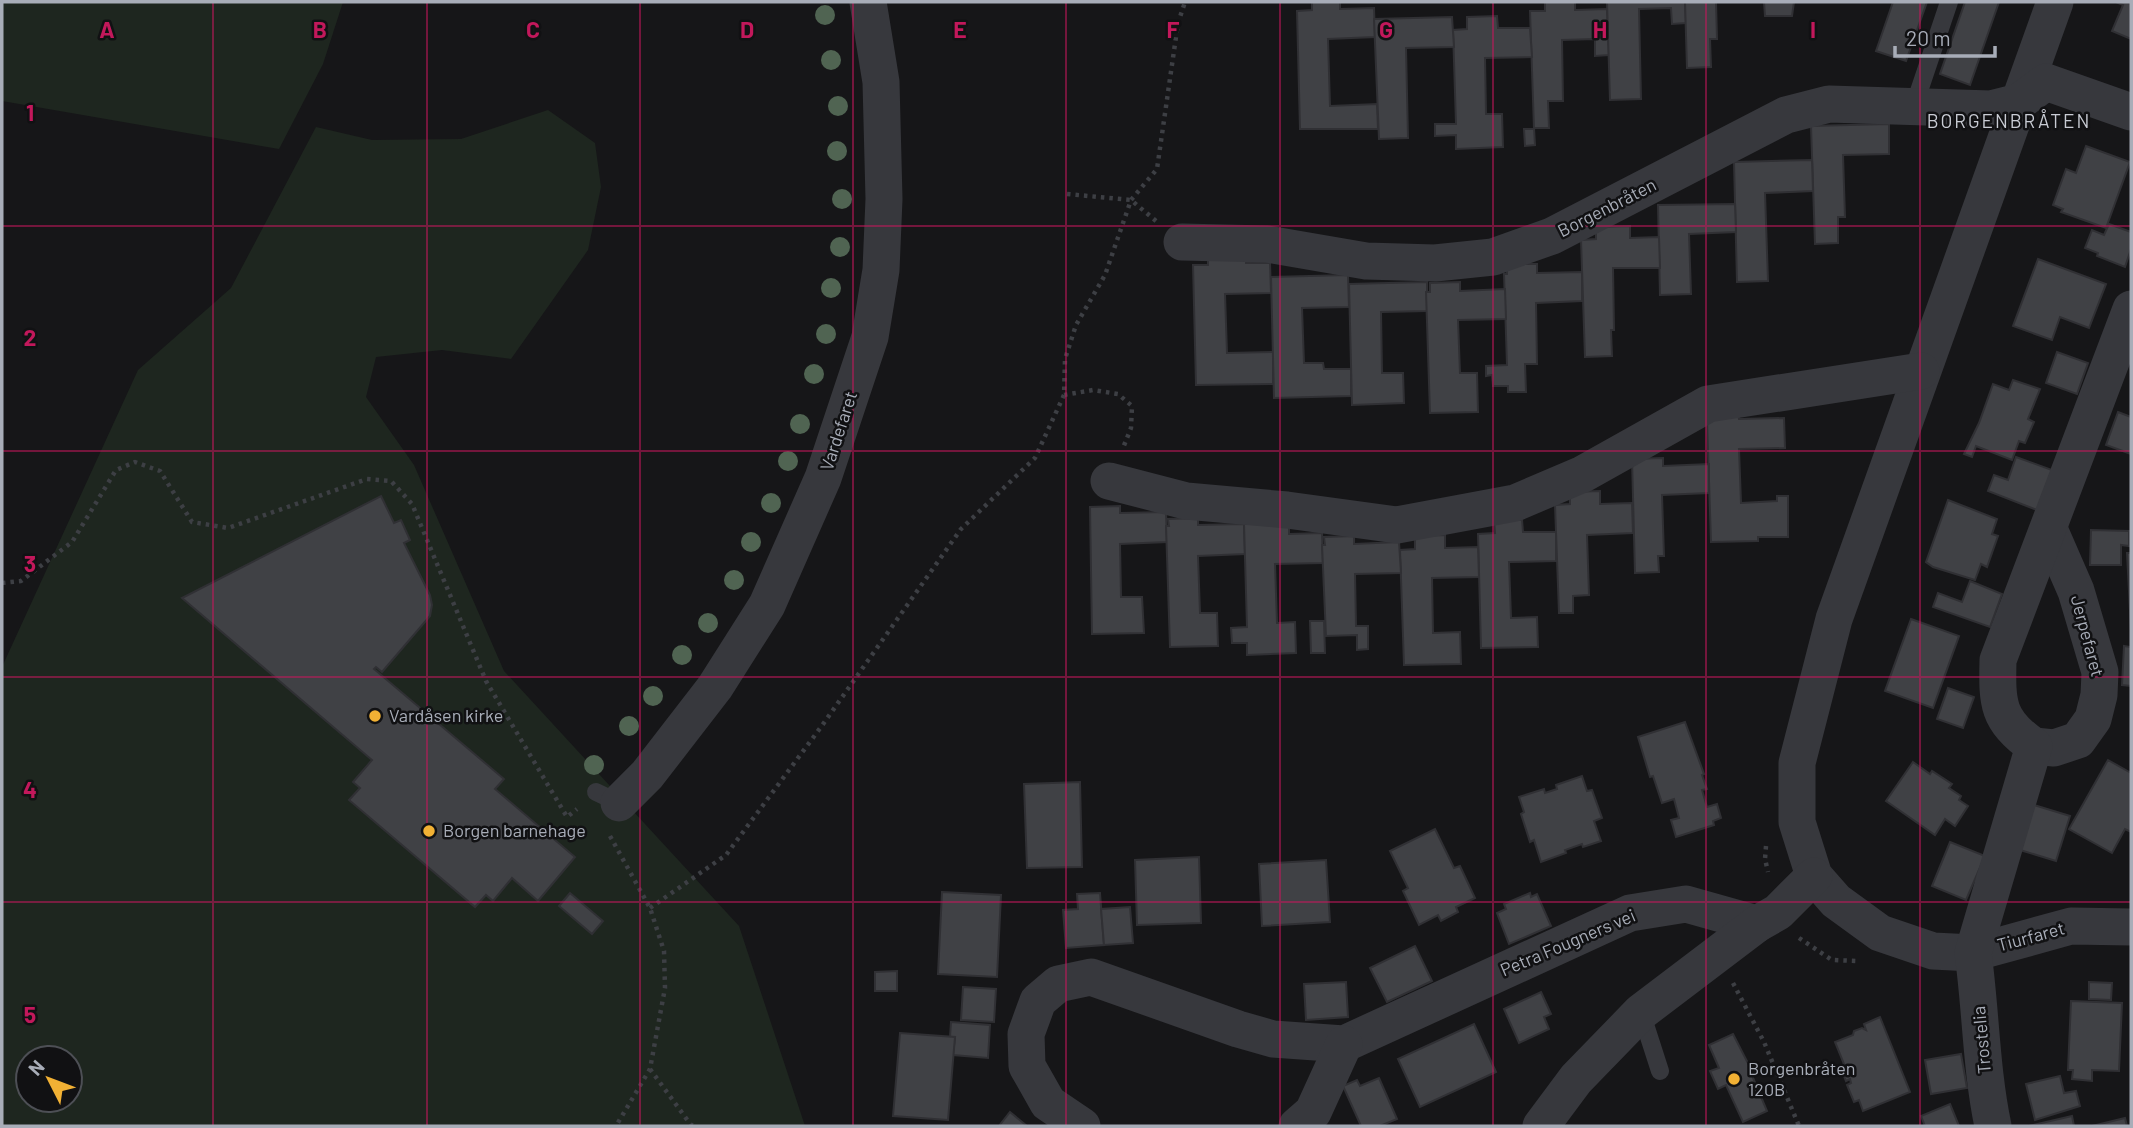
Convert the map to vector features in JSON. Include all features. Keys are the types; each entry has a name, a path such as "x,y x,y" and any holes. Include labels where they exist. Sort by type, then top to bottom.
{"street":[{"name":"Vardefaret","path":"608,798 647,775 715,687 767,605 823,478 870,337 881,270 884,199 881,82 867,2"},
{"path":"2054,2 1834,619 1797,763 1797,822 1814,876 1836,901 1880,933 1933,951 1973,953 2034,746 2016,734 2002,714 1998,660 2131,309"},
{"path":"2019,102 2046,82 2131,112"},
{"name":"Borgenbråten","path":"1182,242 1267,244 1366,261 1435,263 1493,257 1552,236 1786,115 1829,104 1991,109 2019,102"},
{"path":"1109,481 1185,501 1287,510 1397,525 1515,503 1583,474 1708,404 1922,371"},
{"name":"Jerpefaret","path":"2034,746 2054,748 2078,740 2093,719 2099,695 2099,671 2076,591 2049,529"},
{"path":"1541,1126 1576,1079 1641,1012 1679,980 1778,912 1814,876"},
{"name":"Petra Fougners vei","path":"1082,1126 1048,1103 1027,1066 1026,1034 1038,1001 1058,984 1091,977 1273,1039 1345,1044 1629,913 1686,904 1757,924"},
{"name":"Tiurfaret","path":"1973,953 2071,926 2131,928"},
{"name":"Trostelia","path":"1973,953 1980,1047 1993,1126"},
{"path":"1297,1126 1313,1112 1345,1044"}],"lane":[{"path":"1914,106 1949,2"},
{"path":"1641,1012 1660,1071"}],"path":[{"path":"650,908 726,855 821,727 961,529 1035,458 1064,395 1065,359 1076,325 1105,275 1130,200 1157,169 1178,23 1185,2"},
{"path":"1067,194 1130,200"},
{"path":"1064,395 1093,390 1118,394 1132,406 1131,428 1109,481"},
{"path":"2,583 21,581 72,542 117,470 135,462 160,471 192,522 228,528 367,479 391,481 412,504 486,681 567,817 608,798 609,838 650,908 664,951 665,988 650,1069 616,1126"},
{"path":"1718,954 1764,1042 1799,1126"},
{"path":"650,1069 691,1125 695,1126"}],"shaded area":[{"path":"2,2 343,2 323,64 279,149 2,101"},
{"path":"548,110 595,143 601,187 588,250 511,359 442,350 376,357 366,397 414,465 504,671 739,926 805,1126 2,1126 2,667 138,370 231,288 316,127 372,140 461,139"}],"building":[{"path":"1312,2 1340,2 1340,9 1374,8 1375,37 1328,39 1330,106 1377,104 1378,129 1300,129 1297,11 1312,10"},
{"path":"1545,2 1575,2 1575,10 1607,9 1609,55 1595,56 1595,39 1562,40 1563,101 1548,101 1549,128 1534,128 1535,145 1525,146 1524,129 1534,129 1530,11 1545,11"},
{"path":"1607,2 1685,2 1686,23 1672,24 1671,8 1639,9 1641,99 1610,100"},
{"path":"1685,2 1716,2 1717,39 1710,39 1711,67 1687,68"},
{"path":"1764,2 1794,2 1792,16 1765,16"},
{"path":"1893,2 1927,2 1906,61 1876,51"},
{"path":"1965,2 1999,2 1970,85 1940,74"},
{"path":"2116,2 2131,2 2131,39 2112,31 2123,5"},
{"path":"1497,16 1498,28 1530,28 1532,57 1485,58 1486,114 1502,114 1503,147 1456,149 1456,135 1435,136 1435,124 1456,124 1453,30 1467,29 1467,17"},
{"path":"1452,17 1454,47 1406,48 1408,138 1379,139 1374,19"},
{"path":"1889,124 1889,154 1843,155 1845,217 1838,217 1838,243 1815,244 1811,126"},
{"path":"2086,146 2130,162 2106,228 2061,212 2063,209 2053,205 2066,169 2076,173"},
{"path":"1812,160 1813,191 1765,193 1768,281 1737,282 1734,162"},
{"path":"1735,204 1736,232 1689,234 1691,294 1660,295 1658,205"},
{"path":"2109,224 2131,232 2131,249 2125,267 2085,248 2092,230 2104,235"},
{"path":"1630,226 1630,238 1659,237 1660,268 1613,268 1612,356 1585,357 1581,240 1596,239 1596,227"},
{"path":"1208,251 1246,252 1246,263 1270,263 1271,293 1225,294 1227,353 1273,352 1273,384 1196,385 1193,265 1208,265"},
{"path":"2038,259 2106,284 2089,328 2060,317 2052,340 2013,326"},
{"path":"1507,264 1537,264 1537,273 1582,272 1582,301 1536,303 1537,364 1525,364 1526,392 1508,392 1508,386 1493,386 1492,375 1486,376 1486,366 1507,365 1504,274 1507,274"},
{"path":"1348,275 1349,307 1302,308 1304,363 1323,363 1324,369 1351,369 1351,396 1274,398 1271,277"},
{"path":"1427,282 1427,311 1381,312 1382,373 1403,373 1404,403 1352,405 1349,284"},
{"path":"1460,282 1460,291 1505,289 1506,319 1458,320 1460,373 1477,373 1478,412 1430,413 1426,292 1430,292 1430,283"},
{"path":"2057,352 2088,363 2077,394 2046,383"},
{"path":"2013,380 2040,389 2028,419 2034,422 2025,443 2019,441 2012,460 1976,446 1972,457 1964,454 1993,384 2009,390"},
{"path":"1738,412 1739,419 1784,418 1785,448 1739,449 1741,503 1777,501 1777,496 1788,496 1788,537 1711,542 1707,420"},
{"path":"2118,412 2131,417 2131,454 2106,445"},
{"path":"2016,457 2052,470 2037,510 1988,491 1994,475 2008,480"},
{"path":"1663,458 1663,466 1709,464 1709,493 1662,495 1664,556 1658,556 1659,572 1635,573 1632,459"},
{"path":"1600,491 1600,504 1632,503 1633,533 1587,535 1589,595 1573,596 1573,613 1559,613 1555,505 1570,504 1570,492"},
{"name":"Vardåsen kirke","path":"381,496 394,523 401,520 410,540 404,543 430,595 432,605 430,616 382,672 376,667 374,669 504,779 495,789 575,857 538,901 512,878 493,901 486,895 475,907 349,800 360,788 353,782 372,760 182,598"},
{"path":"1948,500 1997,519 1992,534 1998,536 1987,567 1981,564 1975,580 1933,567 1926,562"},
{"path":"1120,506 1120,513 1166,512 1167,542 1120,544 1121,597 1142,597 1144,633 1092,634 1090,507"},
{"path":"1198,518 1198,525 1244,524 1245,554 1198,556 1200,613 1217,613 1218,646 1170,647 1166,526 1169,526 1168,519"},
{"path":"1494,520 1522,520 1523,532 1556,532 1556,561 1509,562 1511,618 1537,617 1538,647 1481,648 1478,534 1495,533"},
{"path":"1289,522 1289,534 1322,533 1323,563 1275,564 1277,623 1295,622 1296,653 1247,655 1247,643 1232,643 1231,628 1247,627 1244,524"},
{"path":"2091,530 2129,531 2129,546 2121,545 2121,565 2090,565"},
{"path":"1445,535 1445,548 1478,547 1479,577 1432,578 1433,633 1460,632 1461,664 1404,665 1400,550 1415,549 1415,536"},
{"path":"1354,536 1354,544 1399,542 1401,573 1355,574 1356,626 1368,626 1368,649 1357,650 1357,635 1326,636 1322,545 1325,545 1324,537"},
{"path":"2127,553 2131,553 2131,630"},
{"path":"1970,581 2002,594 1990,627 1933,607 1938,593 1962,602"},
{"path":"1911,619 1959,636 1933,708 1885,691"},
{"path":"1310,621 1324,621 1325,653 1311,653"},
{"path":"2124,646 2131,647 2131,686 2122,685"},
{"path":"1948,688 1974,697 1963,728 1937,719"},
{"path":"1685,722 1704,774 1702,775 1707,789 1702,790 1707,807 1717,804 1721,818 1713,821 1714,825 1676,837 1671,820 1679,818 1674,799 1662,803 1653,776 1650,777 1638,737"},
{"path":"2108,760 2131,773 2131,832 2125,829 2112,853 2069,829"},
{"path":"1913,762 1952,784 1949,788 1961,796 1959,800 1968,806 1955,826 1945,819 1935,835 1886,801"},
{"path":"1582,776 1587,791 1592,790 1602,818 1594,821 1601,841 1583,847 1582,844 1541,862 1534,840 1530,842 1519,797 1544,789 1545,793 1557,789 1556,785"},
{"path":"1080,782 1082,867 1027,868 1024,784"},
{"path":"2034,805 2070,816 2056,861 2020,850"},
{"path":"1435,829 1454,868 1460,866 1475,898 1456,907 1458,912 1441,921 1438,915 1419,925 1403,891 1408,888 1390,851"},
{"path":"1950,842 1985,856 1966,900 1932,886"},
{"path":"1199,857 1201,923 1137,925 1135,860"},
{"path":"1326,860 1330,922 1262,926 1259,864"},
{"path":"942,892 1001,895 997,977 938,974"},
{"path":"570,893 603,921 592,934 559,906"},
{"path":"1100,893 1104,945 1066,948 1063,910 1078,909 1077,894"},
{"path":"1530,893 1531,897 1537,894 1551,926 1509,944 1497,913 1506,909 1504,904"},
{"path":"1130,907 1133,943 1104,945 1101,909"},
{"path":"1415,946 1432,981 1387,1002 1370,968"},
{"path":"897,971 897,991 875,991 875,972"},
{"path":"1346,982 1348,1017 1306,1020 1304,984"},
{"path":"2089,982 2112,983 2111,1000 2089,999"},
{"path":"963,987 996,989 994,1022 961,1020"},
{"path":"1541,992 1551,1014 1544,1017 1549,1029 1519,1043 1504,1009"},
{"path":"2071,1001 2122,1003 2119,1071 2092,1070 2092,1081 2072,1079 2073,1070 2068,1070"},
{"path":"1880,1017 1910,1092 1863,1111 1859,1100 1854,1102 1847,1085 1851,1083 1850,1079 1846,1081 1840,1066 1844,1064 1835,1042 1853,1035 1854,1031 1862,1028 1866,1030 1864,1024"},
{"path":"951,1022 990,1025 988,1058 953,1055 955,1037 950,1037"},
{"path":"1474,1024 1496,1072 1420,1107 1398,1059"},
{"path":"900,1033 955,1037 948,1120 893,1116"},
{"name":"Borgenbråten 120B","path":"1733,1034 1753,1073 1767,1111 1743,1122 1726,1085 1718,1089 1710,1071 1719,1068 1709,1045"},
{"path":"1961,1054 1967,1088 1931,1094 1925,1060"},
{"path":"2060,1076 2064,1093 2076,1091 2080,1106 2035,1120 2026,1084"},
{"path":"1379,1078 1397,1119 1380,1126 1361,1126 1343,1086 1357,1080 1360,1086"},
{"path":"1950,1104 1959,1126 1925,1126 1921,1116"},
{"path":"1010,1112 1027,1126 999,1126"},
{"path":"2072,1116 2074,1126 2029,1126"},
{"path":"2125,1118 2127,1126 2092,1126"}],"place":[{"name":"Vardåsen kirke","path":"375,716"},
{"name":"Borgen barnehage","path":"429,831"},
{"name":"Borgenbråten 120B","path":"1734,1079"}],"district":[{"name":"BORGENBRÅTEN","path":"2009,121"}]}
